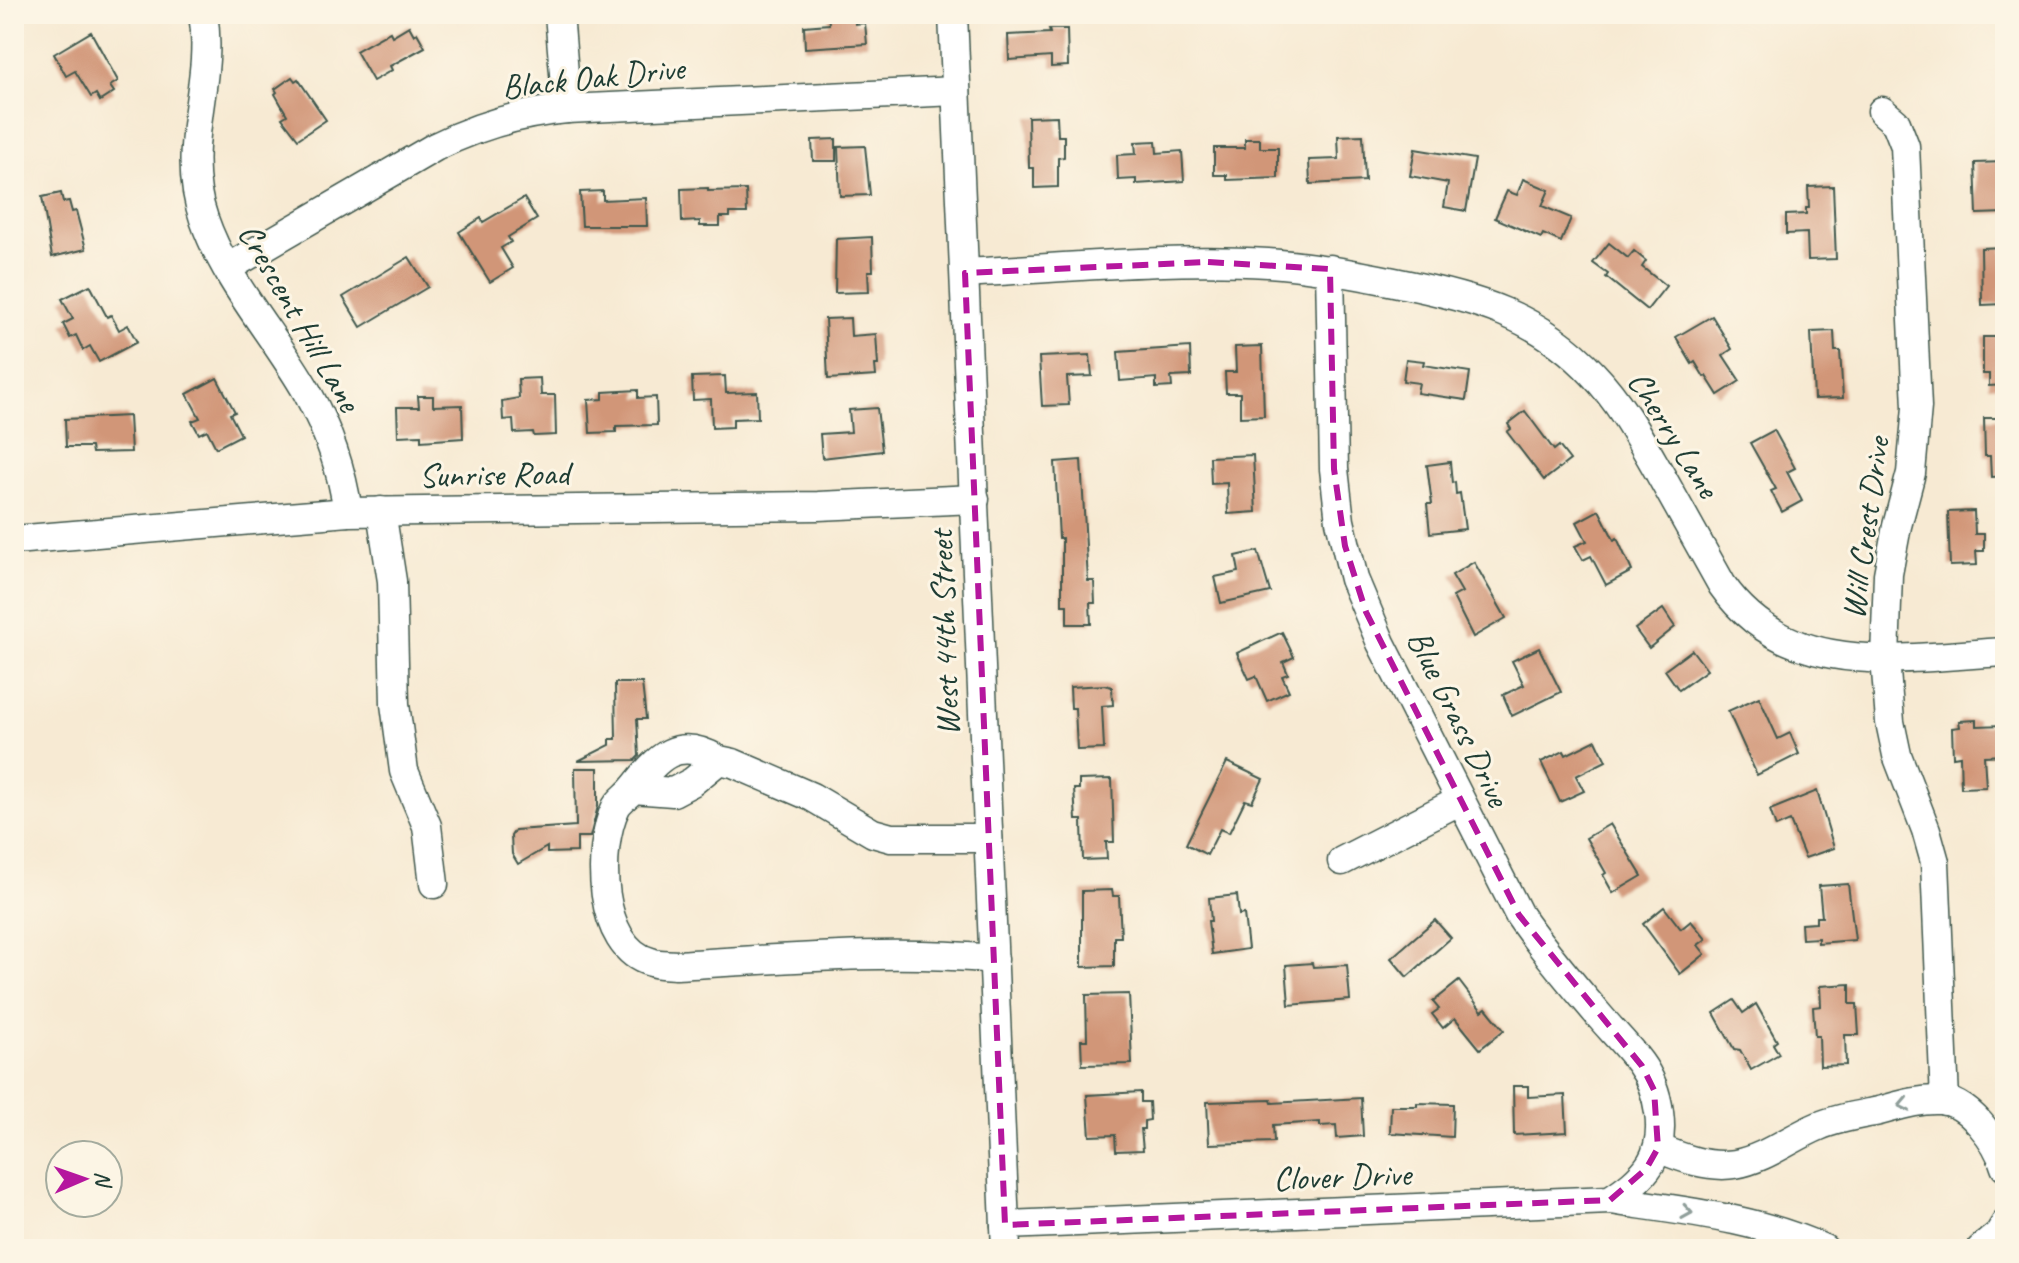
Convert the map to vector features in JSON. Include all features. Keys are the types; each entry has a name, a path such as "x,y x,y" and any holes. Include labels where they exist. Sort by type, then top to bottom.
{"street":[{"name":"Crescent Hill Lane","path":"203,14 205,50 194,140 195,176 204,220 227,268 307,393 330,441 345,488 348,512"},
{"path":"559,14 567,109"},
{"name":"West 44th Street","path":"953,14 1006,1237"},
{"name":"Black Oak Drive","path":"227,268 450,139 508,118 567,109 956,91"},
{"name":"Will Crest Drive","path":"1882,111 1896,123 1905,146 1917,407 1911,473 1888,574 1885,658 1890,722 1897,755 1935,862 1945,1101"},
{"name":"Cherry Lane","path":"965,273 1220,262 1330,269 1480,301 1520,318 1550,336 1577,358 1613,397 1722,585 1746,613 1774,635 1807,650 1840,656 1885,658 2005,652"},
{"name":"Blue Grass Drive","path":"1330,269 1334,469 1345,546 1366,612 1502,886 1539,945 1642,1066 1657,1104 1660,1125 1658,1148"},
{"name":"Sunrise Road","path":"14,540 348,512 818,506 975,499"},
{"path":"381,511 392,581 395,704 404,771 427,826 434,884"},
{"path":"988,838 891,838 873,833 812,797 706,753 682,749 666,752 617,805 605,841 602,878 621,939 636,954 650,962 676,965 869,954 994,959"},
{"path":"633,789 673,792 692,782 719,760"},
{"path":"1342,861 1459,801"},
{"path":"1610,1200 1646,1169 1658,1148 1708,1164 1734,1164 1752,1160 1828,1123 1912,1103 1945,1101 1960,1107 1978,1122 1997,1145 2005,1167"},
{"name":"Clover Drive","path":"1006,1237 1610,1200 1749,1222 1824,1249"},
{"path":"1981,1249 1999,1234 2005,1224"}],"highlighted area":[{"path":"1208,262 1330,269 1334,469 1345,546 1366,612 1519,915 1642,1066 1654,1090 1658,1148 1646,1169 1610,1200 1005,1225 965,273"}],"building":[{"path":"828,14 855,14 855,24 865,23 867,44 805,48 804,26 829,24"},
{"path":"409,26 425,47 390,66 392,70 373,81 356,51 390,32 392,36"},
{"path":"1049,29 1067,29 1068,66 1051,67 1051,57 1009,60 1008,35 1050,33"},
{"path":"91,32 118,81 110,86 114,92 100,101 96,94 91,97 75,71 66,76 54,54"},
{"path":"292,77 295,81 298,79 326,120 298,139 282,118 287,115 275,94 275,89"},
{"path":"1057,116 1058,136 1064,136 1064,157 1058,158 1058,187 1034,188 1034,168 1029,168 1028,117"},
{"path":"1363,135 1365,181 1310,184 1309,160 1339,159 1338,136"},
{"path":"836,139 836,161 813,161 812,140"},
{"path":"1245,139 1260,139 1260,148 1278,148 1278,178 1227,180 1227,175 1214,175 1214,148 1245,148"},
{"path":"1156,141 1157,153 1182,151 1184,181 1136,184 1136,179 1118,180 1117,155 1136,154 1135,142"},
{"path":"865,146 870,195 840,196 838,147"},
{"path":"1415,149 1475,159 1466,211 1444,207 1448,183 1410,176"},
{"path":"2005,162 2005,213 1977,214 1975,163"},
{"path":"1523,179 1549,190 1542,206 1571,218 1561,242 1543,234 1541,238 1495,218 1507,191 1517,195"},
{"path":"1833,186 1836,259 1808,260 1807,233 1786,234 1786,215 1806,214 1806,208 1809,208 1808,187"},
{"path":"708,188 708,191 746,190 747,213 730,213 730,217 720,217 720,226 700,226 700,221 682,222 681,189"},
{"path":"603,191 603,200 646,198 647,226 582,226 580,192"},
{"path":"61,193 63,202 69,201 72,212 76,211 86,249 52,257 42,197"},
{"path":"524,198 537,219 508,237 511,242 501,248 513,268 490,282 459,232"},
{"path":"872,237 873,271 868,271 869,292 835,293 836,239"},
{"path":"1609,243 1628,258 1634,251 1646,261 1642,267 1666,286 1647,310 1593,263"},
{"path":"2003,247 2005,304 1982,305 1981,248"},
{"path":"409,257 428,287 361,327 343,297"},
{"path":"90,285 107,317 111,315 119,330 128,325 137,342 99,362 90,346 83,350 76,335 70,338 63,324 73,319 62,299"},
{"path":"1712,316 1732,349 1723,355 1740,381 1718,395 1695,362 1692,364 1676,337"},
{"path":"850,318 851,336 876,334 876,376 828,379 825,319"},
{"path":"1834,331 1835,351 1840,351 1843,398 1814,399 1811,332"},
{"path":"1983,337 2005,337 2005,385 1989,386 1989,374 1983,374"},
{"path":"1262,346 1264,416 1240,417 1240,393 1226,393 1225,372 1236,372 1235,347"},
{"path":"1190,347 1191,376 1171,377 1172,387 1156,388 1156,378 1120,381 1118,352"},
{"path":"1090,355 1092,376 1067,377 1069,405 1042,406 1039,357"},
{"path":"1406,359 1424,361 1423,365 1470,372 1466,400 1417,393 1419,383 1403,381"},
{"path":"725,376 726,393 757,392 758,418 733,419 733,427 712,428 711,399 693,400 692,377"},
{"path":"217,378 235,412 230,414 241,435 216,448 207,430 199,434 192,421 200,418 187,394"},
{"path":"540,378 541,395 555,395 556,435 514,433 513,419 503,420 502,401 519,398 518,379"},
{"path":"638,390 638,398 656,397 657,425 616,426 616,432 590,433 588,400 603,399 603,392"},
{"path":"418,396 433,396 433,406 462,405 463,438 421,441 421,435 398,436 397,407 419,407"},
{"path":"877,408 882,451 822,458 820,434 851,432 849,410"},
{"path":"1525,411 1554,450 1559,446 1570,460 1544,480 1507,432 1511,429 1508,424"},
{"path":"129,416 131,452 92,453 91,447 66,447 65,419"},
{"path":"1984,418 2005,418 2005,476 1991,477 1990,456 1985,456"},
{"path":"1774,430 1795,468 1787,472 1802,501 1782,512 1771,491 1776,489 1750,443"},
{"path":"1253,455 1256,512 1228,514 1227,483 1211,484 1210,457"},
{"path":"1081,460 1088,581 1094,581 1095,603 1090,603 1091,624 1067,624 1067,605 1062,605 1062,538 1059,538 1055,462"},
{"path":"1450,462 1452,483 1455,482 1456,494 1460,493 1465,529 1430,533 1427,504 1432,504 1427,465"},
{"path":"1599,510 1614,540 1617,538 1632,571 1606,585 1591,556 1583,560 1575,546 1587,541 1577,522"},
{"path":"1974,511 1975,534 1984,534 1984,551 1976,551 1977,565 1950,566 1948,512"},
{"path":"1258,551 1270,592 1221,603 1215,577 1239,572 1236,556"},
{"path":"1474,562 1506,618 1473,637 1453,597 1462,592 1452,575"},
{"path":"1663,609 1675,627 1649,648 1635,629"},
{"path":"1282,632 1294,657 1283,662 1288,674 1282,676 1289,691 1267,701 1256,676 1249,679 1237,653"},
{"path":"1539,648 1561,692 1512,716 1503,695 1524,685 1512,661"},
{"path":"1692,650 1707,670 1679,690 1665,670"},
{"path":"615,683 642,683 646,719 637,719 639,756 635,760 578,761 610,745 610,739 616,739"},
{"path":"1070,687 1112,687 1113,705 1102,706 1104,749 1077,750 1075,708 1071,708"},
{"path":"1759,697 1778,739 1790,733 1799,754 1757,775 1728,711"},
{"path":"1977,720 1977,726 2004,725 2005,755 1984,756 1986,787 1961,788 1960,756 1953,757 1952,728 1960,727 1959,721"},
{"path":"1596,740 1606,761 1576,776 1584,791 1560,802 1541,762 1564,751 1566,755"},
{"path":"1227,762 1263,779 1252,802 1245,800 1229,833 1220,829 1207,855 1186,844"},
{"path":"575,768 598,768 598,806 590,837 577,837 577,852 547,853 547,847 518,864 512,854 511,836 515,830 576,826"},
{"path":"1112,779 1114,842 1106,842 1107,859 1083,860 1082,820 1076,820 1074,789 1079,789 1079,780"},
{"path":"1817,791 1834,848 1805,858 1790,821 1776,827 1770,810"},
{"path":"1610,824 1642,876 1613,893 1603,875 1606,873 1586,838"},
{"path":"1848,884 1855,940 1818,943 1818,938 1802,939 1801,924 1816,923 1816,917 1822,917 1819,886"},
{"path":"1112,890 1113,896 1119,896 1121,937 1114,937 1114,966 1082,967 1082,891"},
{"path":"1237,895 1239,915 1244,914 1248,949 1212,954 1209,898"},
{"path":"1664,907 1681,929 1691,921 1706,939 1698,945 1705,954 1680,974 1643,924"},
{"path":"1435,920 1451,938 1407,977 1391,958"},
{"path":"1312,963 1313,967 1347,965 1350,1000 1289,1005 1286,965"},
{"path":"1459,981 1482,1011 1486,1008 1504,1030 1480,1049 1455,1018 1443,1028 1432,1014 1439,1009 1433,1002"},
{"path":"1850,984 1850,1004 1857,1004 1859,1035 1845,1035 1846,1065 1820,1066 1819,1036 1815,1036 1813,1007 1821,1006 1820,986"},
{"path":"1129,994 1132,1064 1082,1065 1081,1040 1087,1040 1086,995"},
{"path":"1734,1000 1743,1013 1756,1004 1777,1041 1773,1044 1779,1054 1751,1070 1740,1050 1734,1049 1714,1013"},
{"path":"1513,1086 1528,1086 1528,1097 1565,1095 1567,1132 1514,1135"},
{"path":"1141,1092 1141,1102 1149,1102 1150,1120 1144,1121 1144,1129 1141,1129 1143,1150 1116,1151 1115,1135 1090,1136 1087,1095"},
{"path":"1361,1098 1363,1136 1337,1138 1336,1125 1320,1126 1320,1122 1273,1125 1274,1142 1209,1144 1207,1102 1271,1100 1272,1103"},
{"path":"1417,1103 1453,1104 1452,1137 1390,1133 1391,1106 1417,1106"}]}
